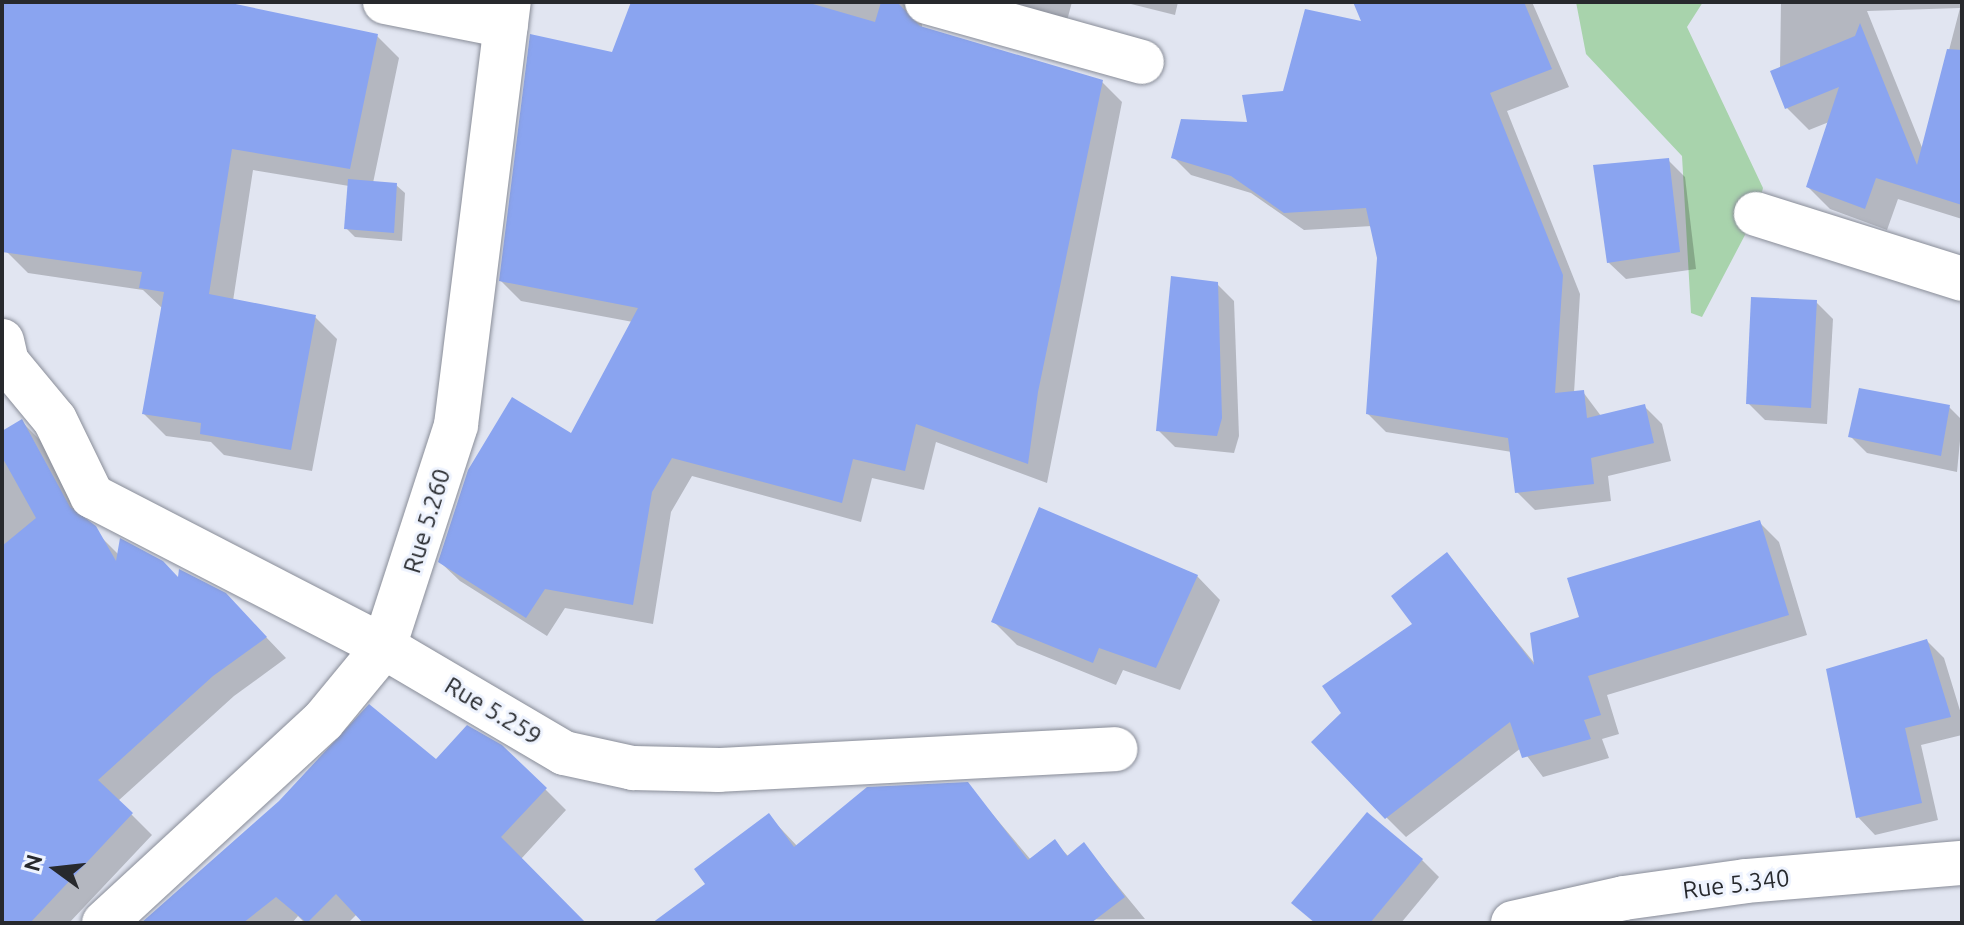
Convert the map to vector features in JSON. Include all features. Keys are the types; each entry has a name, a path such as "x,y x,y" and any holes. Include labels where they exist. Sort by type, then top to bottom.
{"street":[{"path":"385,2 508,14"},
{"path":"927,2 1142,62"},
{"name":"Rue 5.260","path":"104,923 323,721 384,647 456,425 508,14"},
{"path":"1756,214 1962,279"},
{"name":"Rue 5.259","path":"2,341 7,362 55,420 92,496 384,647 564,753 633,768 719,770 1115,749"},
{"name":"Rue 5.340","path":"1513,923 1624,898 1746,881 1962,863"}],"green space":[{"path":"1576,2 1703,2 1687,27 1763,188 1756,214 1702,317 1691,313 1682,156 1586,54"}],"building":[{"path":"2,2 226,2 378,34 350,169 232,149 209,294 316,315 291,450 200,434 201,423 142,414 164,292 139,288 142,272 2,252"},
{"path":"631,2 806,2 875,22 881,2 897,2 920,26 1103,80 1038,392 1028,464 916,424 905,471 853,459 842,503 672,458 652,492 633,605 545,589 526,618 438,562 468,470 512,397 571,433 638,308 499,281 530,34 612,52"},
{"path":"1353,2 1524,2 1552,69 1490,93 1563,275 1555,393 1584,390 1587,418 1645,404 1654,443 1591,458 1594,484 1515,493 1508,438 1366,414 1377,258 1366,208 1284,213 1231,176 1171,158 1181,119 1247,122 1242,95 1283,91 1305,9 1361,21"},
{"path":"1860,23 1917,165 1947,49 1962,50 1962,205 1876,178 1865,209 1806,187 1839,87 1785,109 1770,71 1855,36"},
{"path":"1669,158 1680,252 1607,263 1593,165"},
{"path":"348,179 397,183 394,233 344,229"},
{"path":"1171,276 1218,282 1222,418 1217,436 1156,431"},
{"path":"1751,297 1817,300 1811,408 1746,404"},
{"path":"1859,388 1950,405 1941,456 1848,437"},
{"path":"22,419 70,507 96,526 116,561 120,538 163,561 178,577 179,569 226,593 267,637 213,676 98,780 133,813 30,923 2,923 2,546 36,518 2,457 2,431"},
{"path":"1039,507 1198,575 1156,668 1099,648 1093,663 991,622"},
{"path":"1760,520 1789,615 1588,676 1601,715 1584,720 1591,739 1522,758 1510,722 1385,819 1311,742 1341,713 1322,686 1412,624 1391,596 1447,552 1534,665 1530,633 1579,617 1567,578"},
{"path":"1927,639 1951,717 1905,728 1922,803 1856,818 1826,669"},
{"path":"369,704 436,759 467,725 502,745 547,788 501,837 586,923 363,923 336,894 307,923 276,897 243,923 141,923 279,801"},
{"path":"968,782 1028,860 1055,839 1067,856 1084,842 1125,897 1091,923 652,923 705,884 694,869 769,813 794,847 867,787"},
{"path":"1367,812 1423,859 1370,923 1315,923 1291,903"}]}
